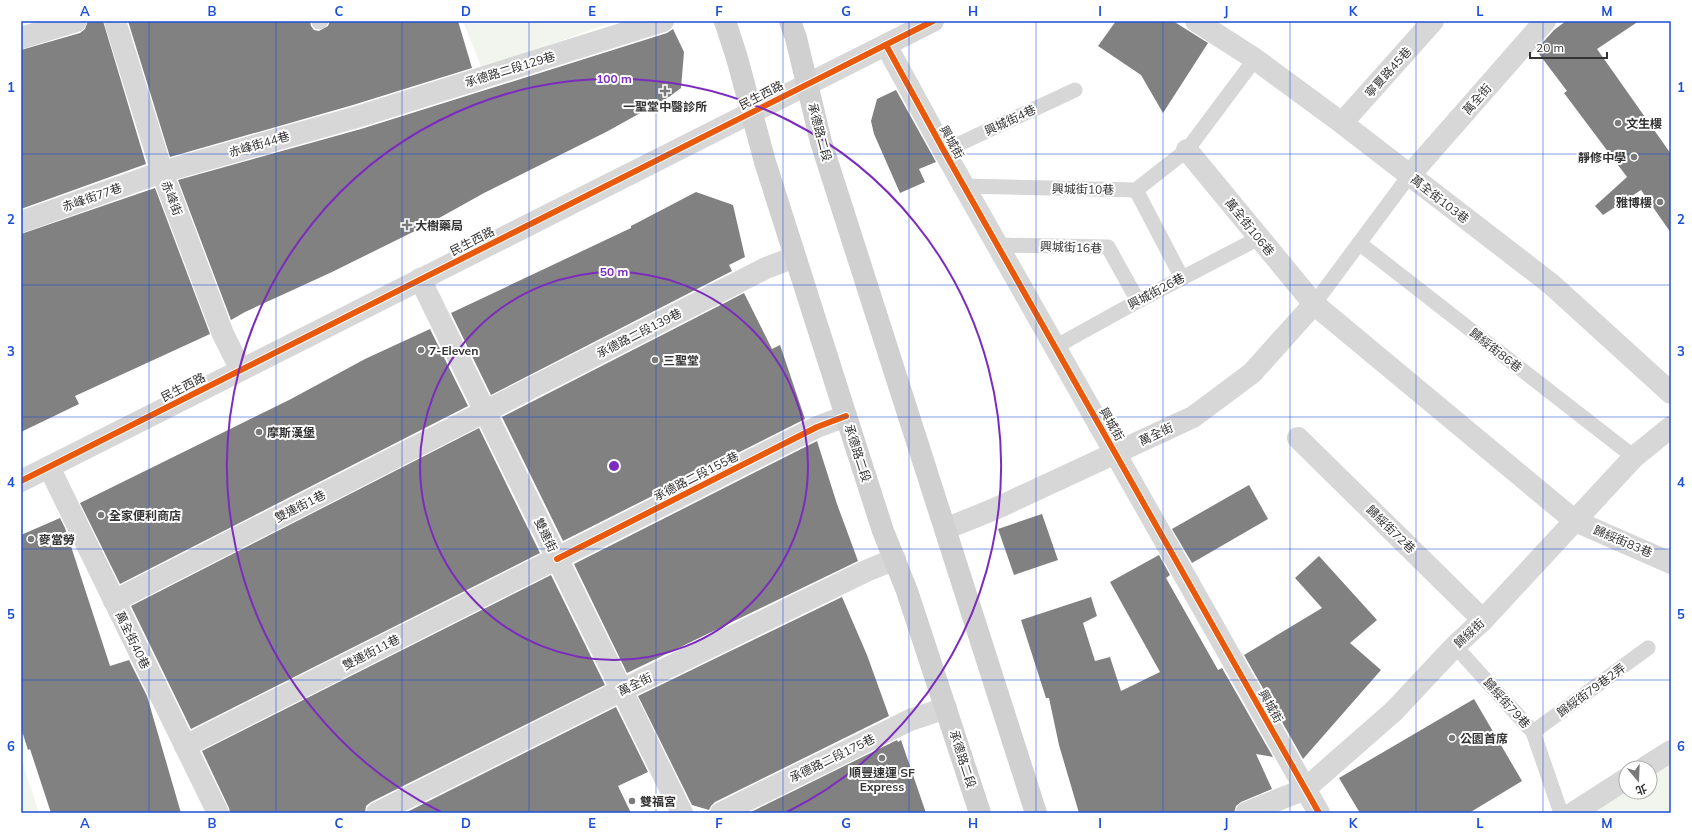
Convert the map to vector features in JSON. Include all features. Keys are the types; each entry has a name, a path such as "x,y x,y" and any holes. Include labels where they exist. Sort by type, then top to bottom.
{"main road":[{"name":"承德路二段","path":"725,21 752,112 764,162 883,531 908,591 980,813"},
{"name":"承德路二段","path":"790,21 796,38 821,142 1036,813"}],"street":[{"path":"21,38 76,21"},
{"name":"赤峰街","path":"115,21 162,172 223,334 241,370"},
{"name":"承德路二段129巷","path":"357,117 663,21"},
{"name":"民生西路","path":"21,481 933,21"},
{"name":"萬全街103巷","path":"1196,21 1255,59 1342,123 1551,284 1671,393"},
{"name":"寧夏路45巷","path":"1342,123 1433,21"},
{"name":"萬全街","path":"1409,176 1545,21"},
{"name":"興城街","path":"886,44 944,151 1319,813"},
{"name":"赤峰街44巷","path":"162,172 357,117"},
{"name":"萬全街106巷","path":"1187,150 1314,304"},
{"name":"赤峰街77巷","path":"21,222 162,172"},
{"name":"承德路二段139巷","path":"485,412 766,268 795,257"},
{"name":"雙連街","path":"420,279 682,813"},
{"path":"1314,304 1575,521"},
{"name":"萬全街","path":"945,529 997,508 1193,417 1252,373 1314,304"},
{"name":"雙連街1巷","path":"114,601 485,412"},
{"name":"承德路二段155巷","path":"557,559 817,427 846,416"},
{"name":"歸綏街","path":"1246,813 1305,789 1394,712 1455,646 1484,620 1634,457 1671,427"},
{"name":"歸綏街72巷","path":"1298,438 1484,620"},
{"name":"萬全街40巷","path":"48,467 218,813"},
{"name":"歸綏街83巷","path":"1575,521 1671,563"},
{"name":"雙連街11巷","path":"185,746 557,559"},
{"name":"萬全街","path":"377,813 622,690 866,571 895,559"},
{"name":"承德路二段175巷","path":"721,813 910,720 946,708"},
{"path":"1657,760 1671,751"},
{"path":"1573,813 1618,784"}],"lane":[{"path":"1182,278 1136,190 1187,150 1255,59"},
{"name":"興城街4巷","path":"944,151 1075,90"},
{"path":"1314,304 1409,176"},
{"name":"興城街10巷","path":"964,186 1136,190"},
{"name":"興城街26巷","path":"1055,348 1138,301 1259,238"},
{"name":"歸綏街86巷","path":"1358,244 1634,457"},
{"name":"興城街16巷","path":"998,245 1108,247 1138,301"},
{"name":"歸綏街79巷","path":"1455,646 1533,732 1561,813"},
{"name":"歸綏街79巷2弄","path":"1533,732 1648,648"}],"shaded area":[{"path":"463,21 616,21 482,69"},
{"path":"21,758 39,813 21,813"},
{"path":"1671,762 1671,813 1593,813 1618,797 1618,800 1658,800 1658,771"}],"building":[{"path":"88,21 103,21 146,164 21,209 21,50 80,33 85,29"},
{"path":"128,21 310,21 314,30 319,31 328,26 330,21 458,21 472,68 353,105 170,157"},
{"path":"1116,21 1173,21 1208,43 1163,113 1141,75 1098,46"},
{"path":"1566,21 1639,21 1597,49 1671,154 1671,233 1641,190 1603,215 1595,206 1627,177 1564,93 1567,91 1536,50 1554,30"},
{"path":"673,29 684,52 681,88 669,97 608,131 484,193 423,227 231,320 178,180 361,129 667,33"},
{"path":"896,90 936,162 919,169 925,182 900,193 874,134 871,121 877,99"},
{"path":"155,188 210,334 75,396 79,404 21,432 21,234"},
{"path":"696,192 733,205 745,257 729,265 732,271 491,395 451,313 631,228 631,226"},
{"path":"744,293 772,349 780,345 805,419 563,541 502,417"},
{"path":"430,329 468,406 120,584 80,503 291,399 365,359"},
{"path":"479,428 540,553 191,729 131,606"},
{"path":"817,441 837,504 858,561 627,673 574,564"},
{"path":"1249,485 1268,519 1192,563 1172,529"},
{"path":"1042,514 1058,560 1014,575 998,529"},
{"path":"60,518 65,528 110,666 129,660 147,696 181,813 51,813 30,749 28,750 21,728 21,535"},
{"path":"1159,555 1170,575 1166,578 1218,670 1222,668 1273,757 1256,754 1272,789 1241,802 1236,806 1234,813 1079,813 1059,745 1049,698 1046,698 1021,620 1091,597 1097,616 1083,623 1095,661 1110,657 1121,691 1160,672 1110,582"},
{"path":"1319,556 1377,620 1350,643 1381,670 1303,759 1244,655 1322,608 1295,578"},
{"path":"551,575 605,685 371,802 366,806 365,813 230,813 202,751"},
{"path":"842,597 867,655 889,716 715,802 709,810 692,805 638,696"},
{"name":"公園首席","path":"1474,699 1522,781 1469,813 1360,813 1339,778"},
{"path":"616,707 648,772 618,786 631,813 405,813"},
{"path":"897,740 898,742 901,740 926,813 749,813"}],"cycle path":[{"path":"21,481 933,21"},
{"path":"886,45 944,151 1319,813"},
{"path":"557,559 817,427 846,416"}],"place":[{"name":"一聖堂中醫診所","path":"665,91"},
{"name":"文生樓","path":"1618,123"},
{"name":"靜修中學","path":"1634,157"},
{"name":"雅博樓","path":"1660,202"},
{"name":"大樹藥局","path":"407,225"},
{"name":"7-Eleven","path":"421,350"},
{"name":"三聖堂","path":"655,360"},
{"name":"摩斯漢堡","path":"259,432"},
{"name":"全家便利商店","path":"101,515"},
{"name":"麥當勞","path":"31,539"},
{"name":"公園首席","path":"1452,738"},
{"name":"順豐速運 SF Express","path":"882,758"},
{"name":"雙福宮","path":"632,801"}]}
